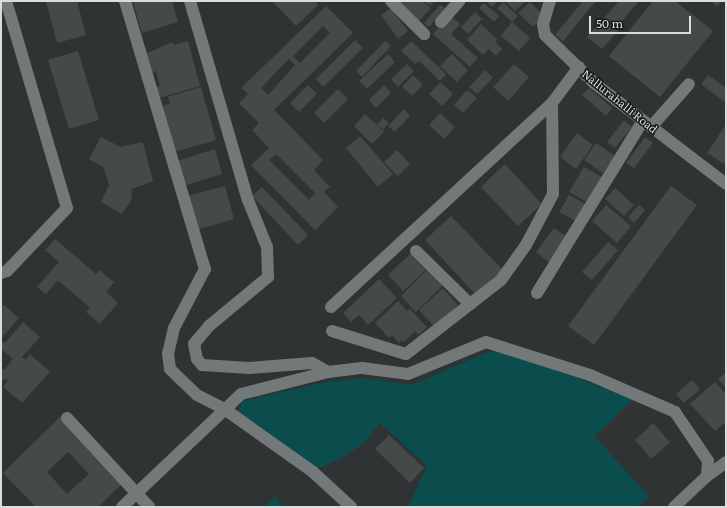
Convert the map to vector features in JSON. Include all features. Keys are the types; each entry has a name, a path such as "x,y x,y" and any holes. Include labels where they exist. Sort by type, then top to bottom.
{"street":[{"path":"1,273 7,271 67,208 6,1"},
{"path":"125,1 204,269 174,328 168,353 170,369 197,395 223,408 313,472 351,507"},
{"path":"190,1 248,200 268,247 268,277 209,326 194,344 196,359 202,365 249,368 312,363 328,372"},
{"path":"391,1 424,34"},
{"path":"442,22 459,1"},
{"name":"Nallurahalli Road","path":"550,1 544,24 545,35 594,83 726,184"},
{"path":"331,307 552,103 579,67"},
{"path":"537,293 647,124 689,84"},
{"path":"332,331 406,354 501,280 526,245 553,194 552,103"},
{"path":"416,251 470,304"},
{"path":"122,507 223,408 241,394 328,372 362,368 408,374 486,342 590,375 675,412 708,461 707,476"},
{"path":"67,418 148,507"},
{"path":"674,507 707,476 726,462"}],"shaded area":[{"path":"490,351 526,359 633,399 595,437 650,497 638,507 408,507 427,466 380,423 364,443 342,458 317,469 238,411 243,401 327,382 363,378 412,385"},
{"path":"275,497 284,507 265,507"}],"building":[{"path":"46,1 77,1 86,35 57,43"},
{"path":"172,1 178,22 142,33 133,2"},
{"path":"272,1 315,1 318,5 296,26"},
{"path":"398,1 422,1 431,8 418,22"},
{"path":"424,1 435,1 430,6"},
{"path":"486,1 498,1 492,7"},
{"path":"505,1 526,1 515,11"},
{"path":"583,1 596,1 563,41 555,35"},
{"path":"619,1 639,1 616,28 604,18"},
{"path":"653,1 675,1 713,31 660,97 609,56"},
{"path":"712,1 722,1 716,7"},
{"path":"503,2 518,16 512,22 497,8"},
{"path":"530,2 544,16 533,27 518,13"},
{"path":"484,3 499,16 494,22 479,8"},
{"path":"440,5 445,8 429,27 424,23"},
{"path":"326,6 353,33 274,110 323,160 314,170 330,187 324,192 338,207 315,230 251,165 269,148 252,130 259,123 239,103 248,94 241,88","holes":["323,26 330,33 300,63 293,56","289,59 295,65 268,95 261,88","276,154 315,193 309,200 269,160"]},
{"path":"391,8 408,31 398,39 381,15"},
{"path":"475,12 482,19 468,34 461,27"},
{"path":"450,15 460,24 451,34 478,58 470,67 433,34"},
{"path":"603,18 618,31 602,49 587,37"},
{"path":"512,22 530,38 519,51 501,36"},
{"path":"481,24 497,39 495,42 502,49 496,56 489,49 483,55 467,40"},
{"path":"355,40 363,48 323,87 316,79"},
{"path":"188,41 200,86 159,98 156,87 160,86 156,71 152,72 147,53 173,42 174,45"},
{"path":"385,41 391,46 362,77 356,71"},
{"path":"411,41 446,74 440,81 419,61 415,64 401,51"},
{"path":"78,51 99,120 69,129 48,60"},
{"path":"388,54 395,62 367,89 359,81"},
{"path":"452,54 468,70 457,82 440,66"},
{"path":"407,64 414,71 398,87 391,79"},
{"path":"514,64 529,77 508,101 493,87"},
{"path":"485,70 493,78 477,94 469,87"},
{"path":"413,75 423,85 412,96 402,87"},
{"path":"708,75 726,88 726,103 701,84"},
{"path":"440,82 453,94 442,106 429,94"},
{"path":"308,85 317,94 299,112 290,103"},
{"path":"384,85 391,93 376,108 369,100"},
{"path":"201,87 216,140 174,152 159,107 170,104 168,97"},
{"path":"589,88 612,108 606,116 582,95"},
{"path":"338,89 348,99 324,123 314,113"},
{"path":"467,90 477,98 463,113 454,105"},
{"path":"404,109 410,116 395,132 388,126"},
{"path":"440,113 455,127 444,139 429,125"},
{"path":"365,114 384,132 372,144 354,126"},
{"path":"383,118 389,123 383,130 377,125"},
{"path":"624,120 632,127 615,148 607,142"},
{"path":"726,124 726,165 707,153"},
{"path":"577,133 593,145 576,169 560,157"},
{"path":"360,136 393,174 378,187 346,148"},
{"path":"101,137 121,147 143,142 153,181 132,189 131,201 122,214 101,202 109,185 103,167 89,159"},
{"path":"645,137 653,143 634,168 626,163"},
{"path":"596,143 615,156 603,173 584,160"},
{"path":"215,149 222,174 184,186 177,161"},
{"path":"397,150 410,164 398,176 384,162"},
{"path":"505,164 542,204 518,226 481,187"},
{"path":"584,167 602,177 587,202 569,192"},
{"path":"225,186 234,219 196,230 187,196"},
{"path":"671,186 697,205 594,345 568,326"},
{"path":"262,187 308,235 298,245 252,196"},
{"path":"615,188 634,205 624,216 605,199"},
{"path":"569,195 587,205 578,222 559,212"},
{"path":"606,205 631,226 617,243 592,221"},
{"path":"639,205 645,210 634,223 628,217"},
{"path":"451,216 504,271 477,296 425,240"},
{"path":"554,228 567,237 549,262 536,252"},
{"path":"55,239 96,274 99,270 114,282 106,292 118,303 100,324 86,312 90,308 58,280 46,294 37,287 59,262 45,250"},
{"path":"608,242 618,250 592,280 582,272"},
{"path":"410,254 426,270 403,291 388,275"},
{"path":"428,269 443,285 416,312 401,296"},
{"path":"379,279 397,298 368,325 359,315 351,322 343,313"},
{"path":"443,288 458,305 435,327 419,310"},
{"path":"398,301 407,311 410,309 427,327 419,335 415,331 404,342 402,340 399,343 392,335 389,338 375,323"},
{"path":"4,305 19,318 1,339 1,308"},
{"path":"23,322 40,337 22,357 25,360 30,354 50,372 22,403 3,387 8,381 5,378 1,382 1,367 4,370 13,359 1,349 1,340 5,343"},
{"path":"726,372 726,388 718,379"},
{"path":"692,380 700,389 684,403 676,394"},
{"path":"715,382 726,394 726,422 715,431 690,404"},
{"path":"61,416 124,482 98,507 36,507 3,473","holes":["68,452 89,474 67,494 47,472"]},
{"path":"653,423 670,442 651,459 635,440"},
{"path":"389,435 424,468 410,483 375,449"}]}
